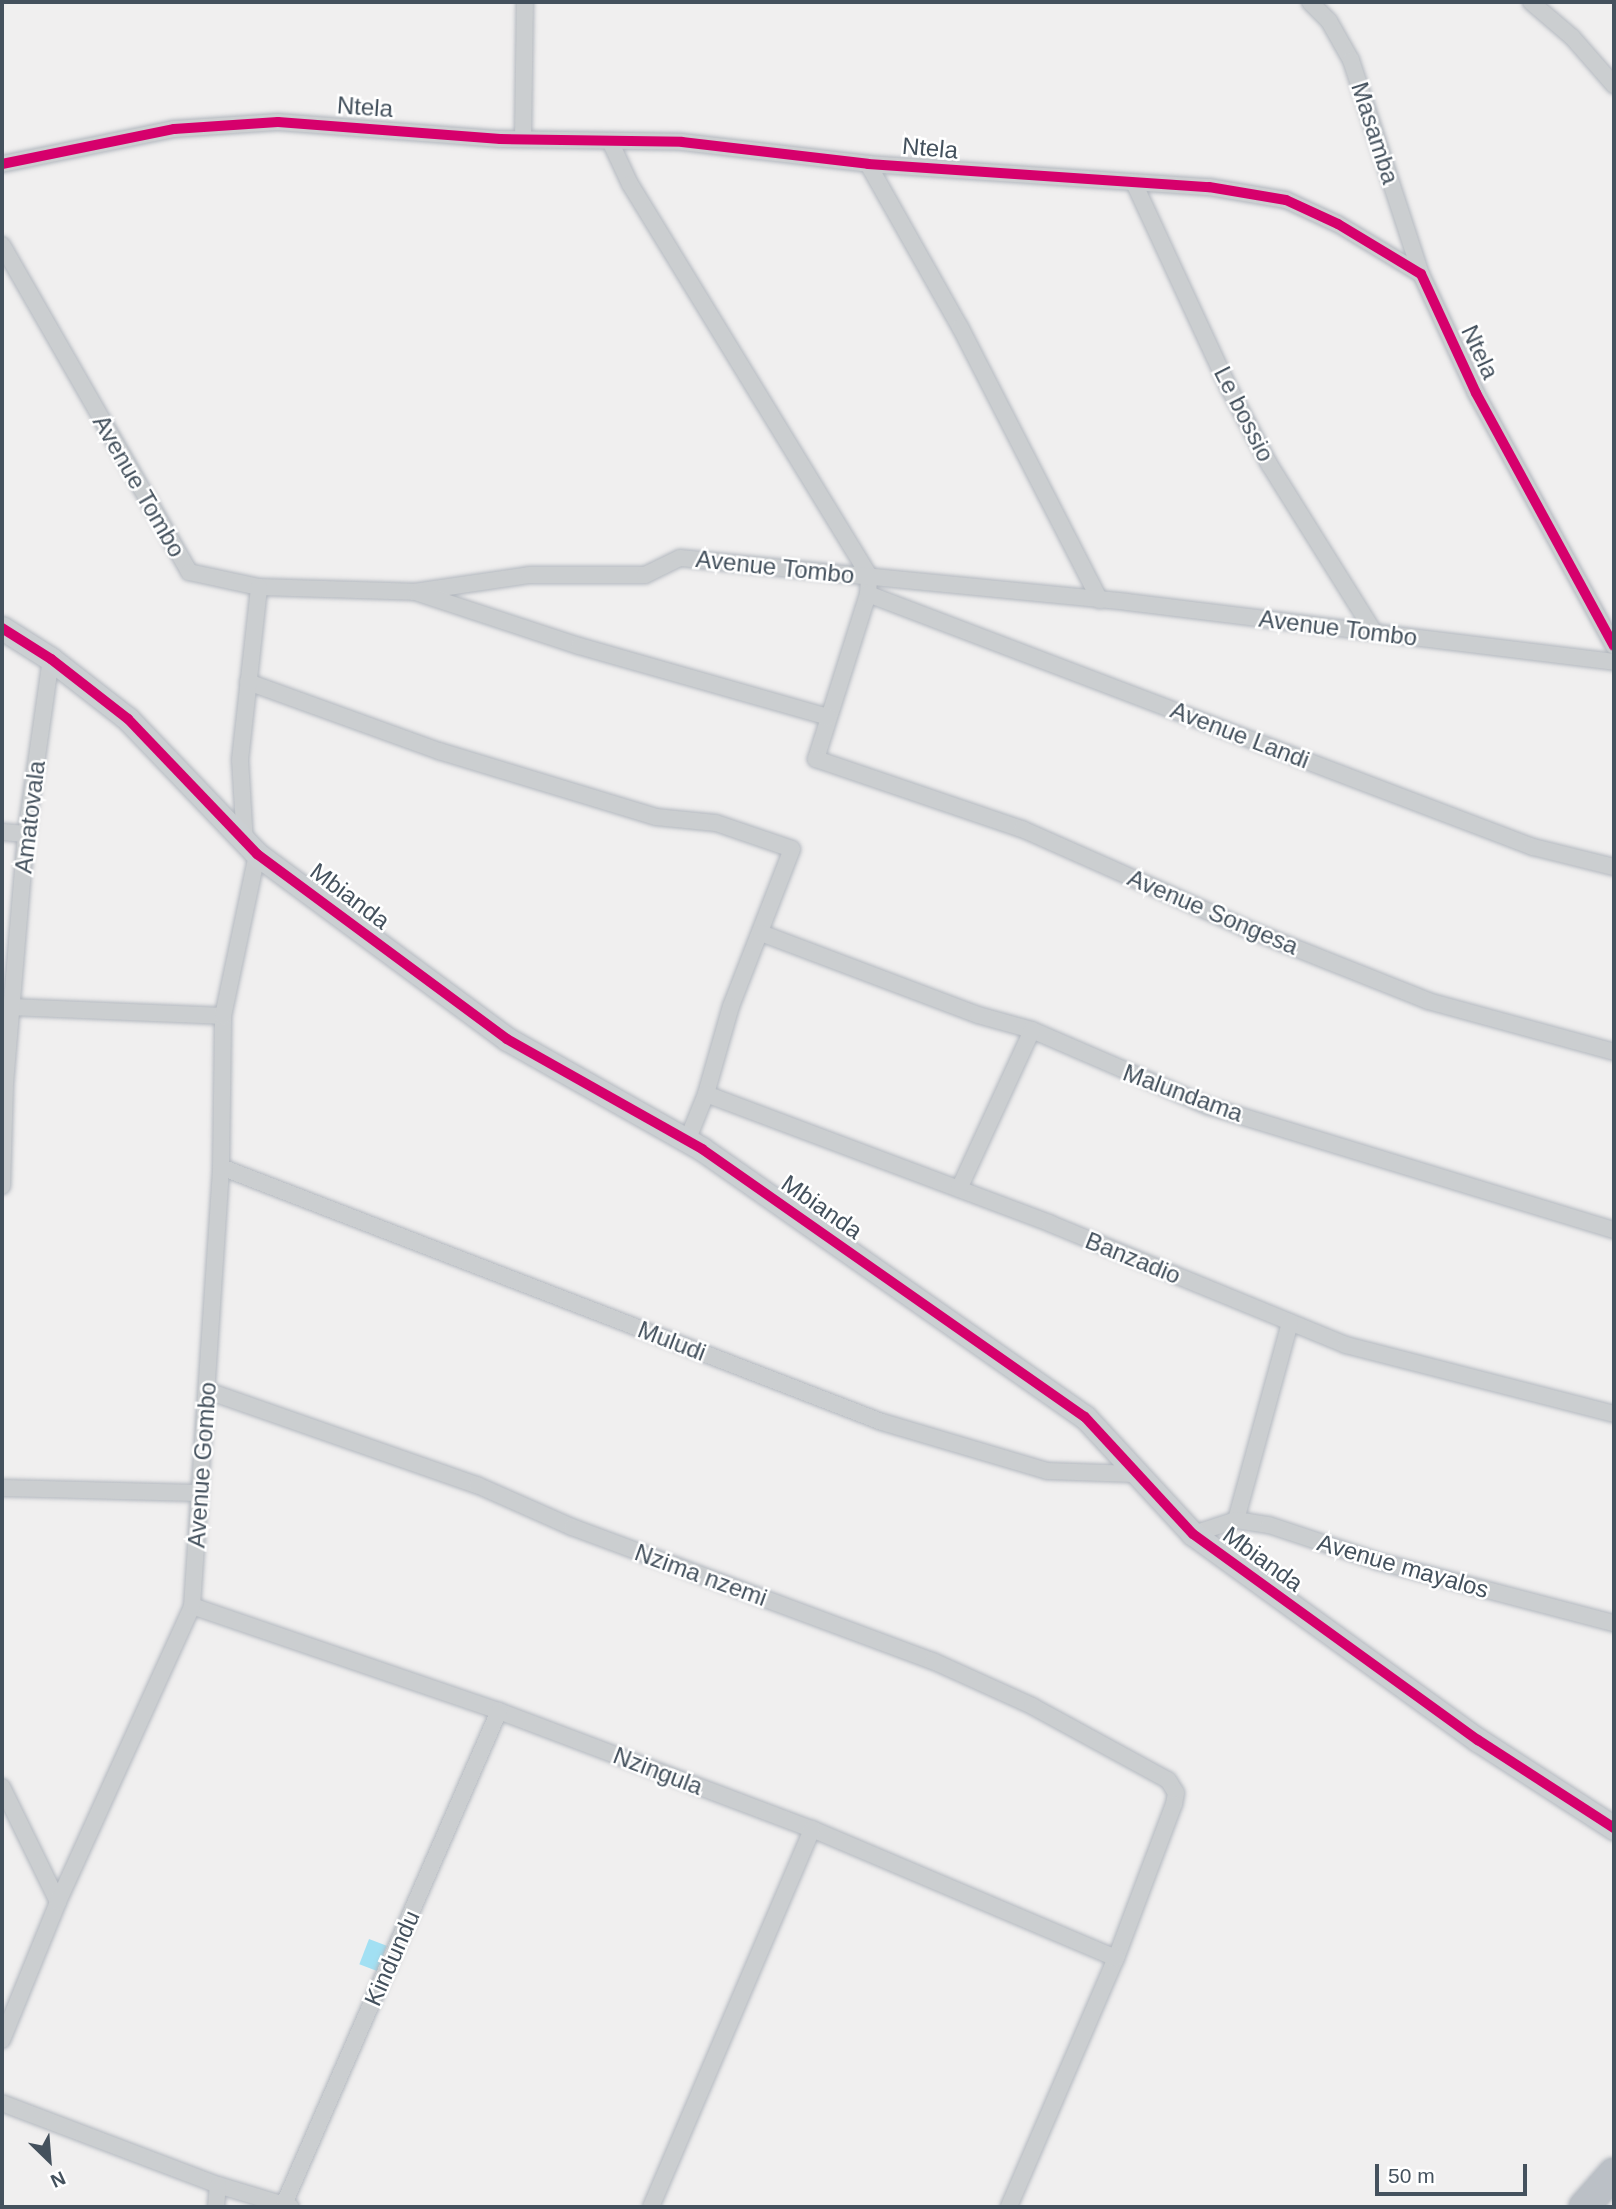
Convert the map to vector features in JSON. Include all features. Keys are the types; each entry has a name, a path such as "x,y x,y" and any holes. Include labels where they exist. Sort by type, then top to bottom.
{"highway":[{"path":"1584,2207 1614,2173"}],"street":[{"path":"523,139 525,2"},
{"name":"Masamba","path":"1310,2 1329,21 1351,60 1421,274"},
{"path":"1531,2 1572,37 1614,85"},
{"name":"Ntela","path":"2,164 174,129 278,122 523,139 682,142 868,164 1135,185 1209,187 1286,200 1338,224 1421,274 1476,393 1614,646"},
{"path":"414,592 579,646 828,717 868,594 869,576 630,184 610,141"},
{"path":"868,164 960,327 1100,600"},
{"name":"Le bossio","path":"1135,185 1228,388 1269,464 1374,632"},
{"name":"Avenue Tombo","path":"2,245 189,572 259,587 414,592 529,575 645,575 680,558 1100,600 1614,662"},
{"name":"Avenue Gombo","path":"2,2040 58,1902 192,1606 221,1167 223,1016 251,848 240,760 259,587"},
{"name":"Avenue Landi","path":"868,594 1533,847 1614,867"},
{"name":"Mbianda","path":"2,628 51,659 128,719 251,848 506,1039 687,1141 1085,1417 1134,1474 1193,1534 1478,1741 1614,1828"},
{"name":"Amatovala","path":"2,1186 12,1007 26,834 51,659"},
{"path":"248,682 439,751 656,817 716,823 792,849 731,1006 706,1094 687,1141"},
{"name":"Avenue Songesa","path":"828,717 816,759 1022,829 1245,928 1428,1001 1614,1052"},
{"path":"2,832 26,834"},
{"name":"Malundama","path":"761,933 978,1015 1032,1030 1208,1106 1614,1230"},
{"path":"12,1007 223,1016"},
{"path":"959,1189 1032,1030"},
{"name":"Banzadio","path":"706,1094 959,1189 1346,1345 1614,1414"},
{"name":"Muludi","path":"221,1167 882,1422 1047,1471 1134,1474"},
{"path":"1193,1534 1236,1520 1290,1322"},
{"name":"Nzima nzemi","path":"208,1391 477,1485 572,1527 933,1661 1032,1706 1168,1780 1175,1793 1116,1958"},
{"path":"2,1488 199,1493"},
{"name":"Avenue mayalos","path":"1236,1520 1614,1623"},
{"name":"Nzingula","path":"192,1606 499,1711 813,1829 1116,1958"},
{"name":"Kindundu","path":"288,2206 499,1711"},
{"path":"2,1787 8,1809 58,1902"},
{"path":"651,2207 813,1829"},
{"path":"1009,2207 1116,1958"},
{"path":"2,2103 218,2185 288,2206"},
{"path":"216,2207 218,2185"}],"water":[{"path":"369,1939 387,1946 377,1971 359,1964"}],"cycle path":[{"path":"2,164 174,129 278,122 500,139 682,142 868,164 1209,187 1286,200 1338,224 1421,274 1476,393 1614,646"},
{"path":"2,628 51,659 128,719 257,854 507,1039 702,1149 1085,1417 1193,1534 1478,1740 1614,1828"}]}
